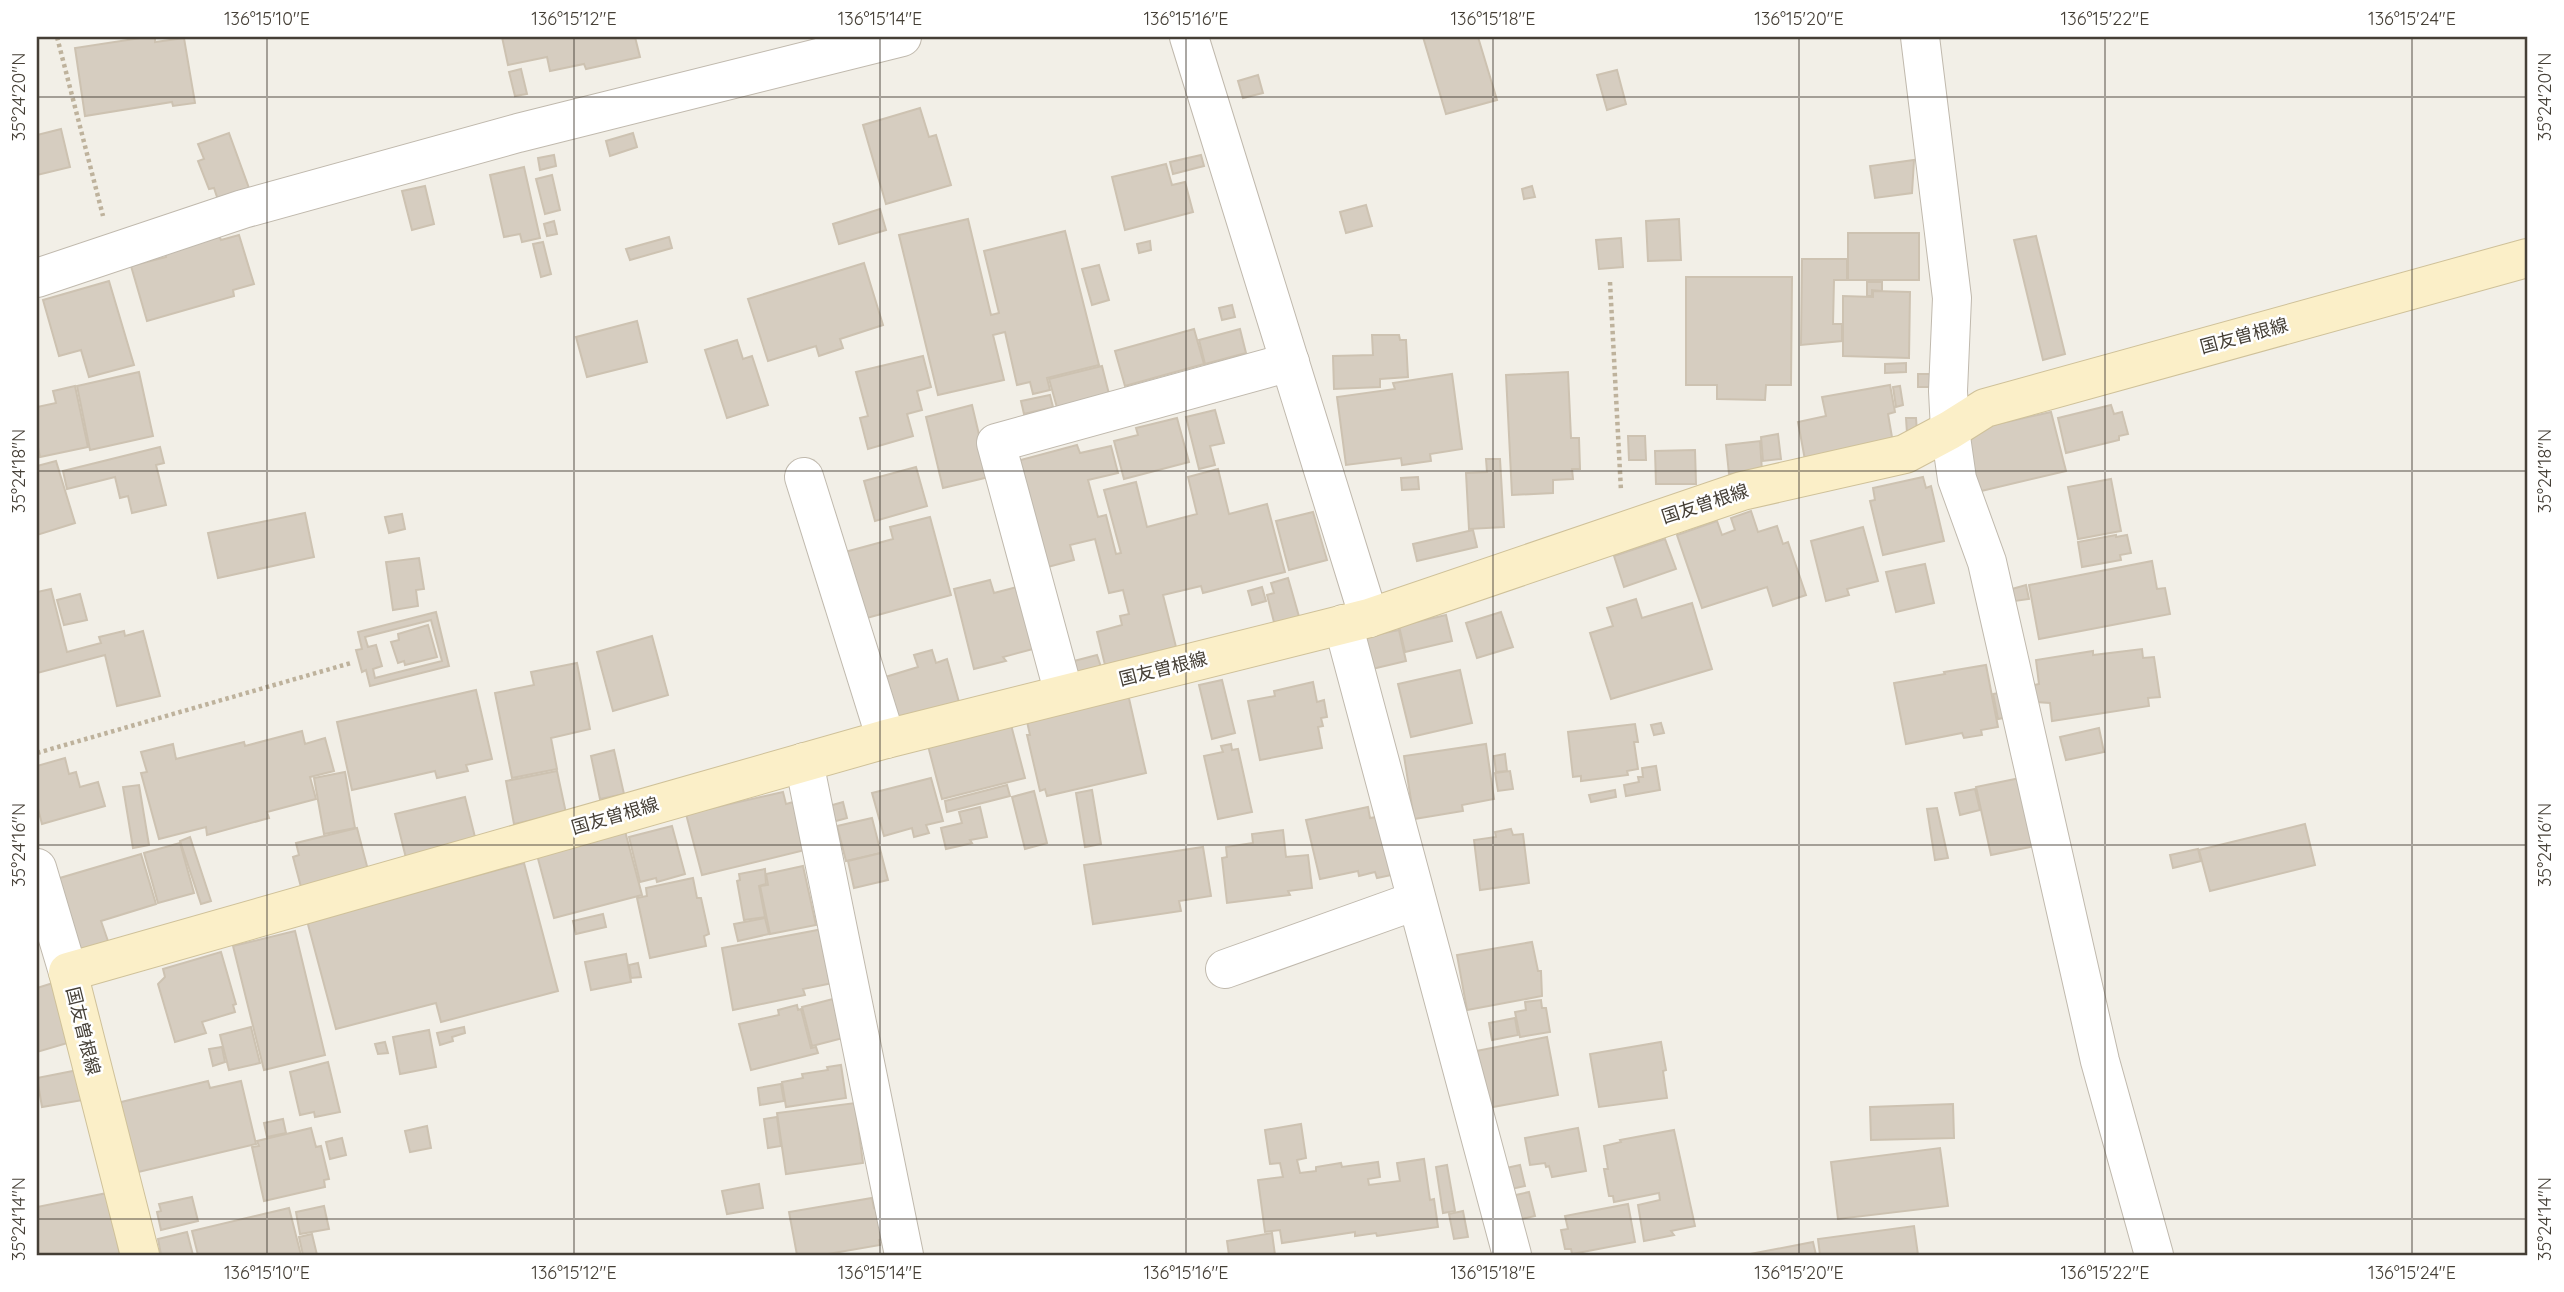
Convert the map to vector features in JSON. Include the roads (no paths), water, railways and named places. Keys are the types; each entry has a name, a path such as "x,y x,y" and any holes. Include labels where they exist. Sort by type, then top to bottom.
{"main road":[{"name":"国友曽根線","path":"140,1255 68,972 886,739 1356,621 1742,491 1905,454 1984,408 2527,258"}],"street":[{"path":"37,278 243,209 518,133 902,37"},
{"path":"1189,37 1290,362 1356,621 1415,901 1513,1255"},
{"path":"1920,37 1952,298 1948,391 1957,479 1987,562 2100,1061 2154,1255"},
{"path":"1064,694 996,443 1290,362"},
{"path":"804,477 886,739"},
{"path":"804,762 904,1255"},
{"path":"37,868 68,972"},
{"path":"1225,969 1415,901"}]}
